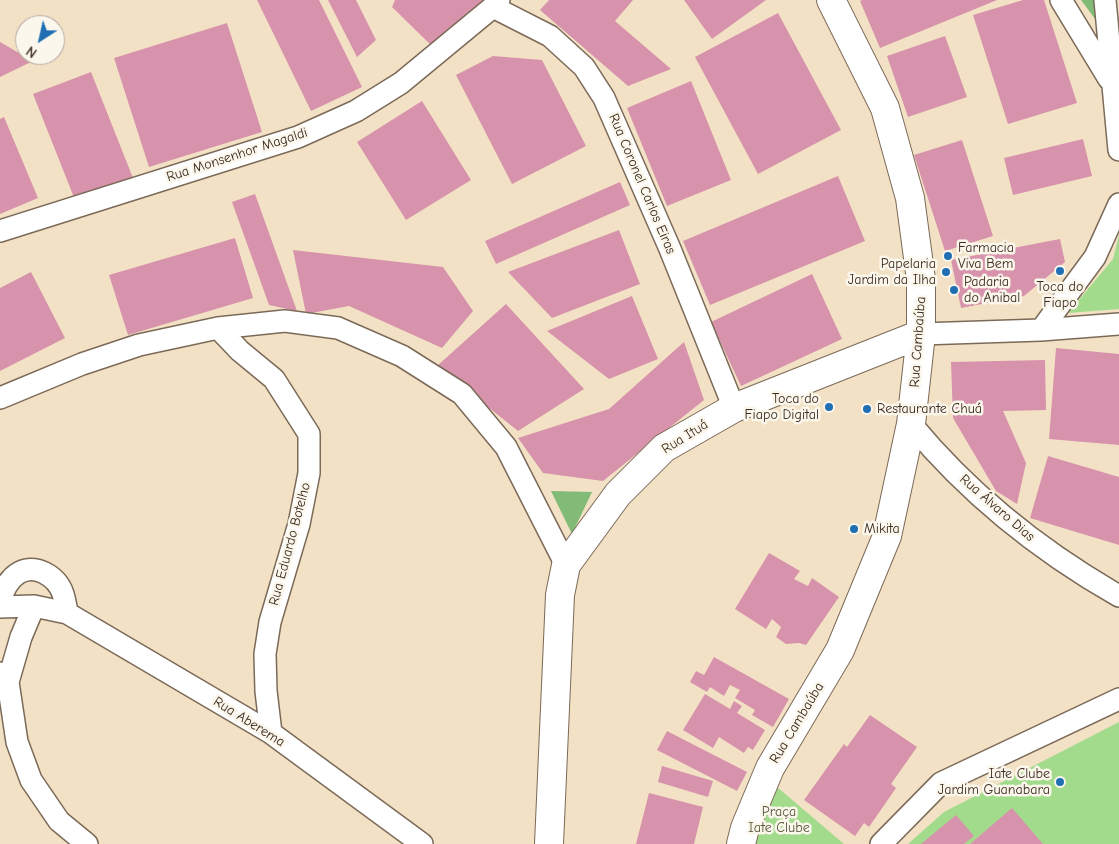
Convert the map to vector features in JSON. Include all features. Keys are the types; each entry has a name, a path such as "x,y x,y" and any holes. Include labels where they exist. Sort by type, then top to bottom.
{"street":[{"name":"Rua Cambaúba","path":"741,844 745,828 770,768 840,650 887,536 911,424 921,334 921,280 910,198 885,108 831,0"},
{"path":"1061,0 1112,83"},
{"path":"1105,0 1119,150"},
{"name":"Rua Monsenhor Magaldi","path":"0,231 298,137 356,111 401,83 496,3"},
{"name":"Rua Coronel Carlos Eiras","path":"496,3 550,36 584,66 604,98 670,249 734,408"},
{"path":"1040,330 1095,257 1119,204"},
{"path":"0,398 82,364 139,345 218,328 285,321 338,328 402,356 462,394 506,447 566,565"},
{"name":"Rua Ituá","path":"549,844 560,596 566,565 618,494 664,448 734,408 921,334 1040,330 1119,324"},
{"name":"Rua Eduardo Botelho","path":"218,328 274,379 308,434 309,473 299,524 270,622 265,654 266,690 271,734"},
{"name":"Rua Álvaro Dias","path":"911,424 939,457 1010,524 1081,574 1119,596"},
{"path":"0,600 6,584 17,574 29,569 45,572 55,580 63,593 67,613"},
{"path":"34,606 4,677 16,742 30,780 59,821 87,844"},
{"name":"Rua Aberema","path":"0,607 34,606 67,613 271,734 422,844"},
{"path":"880,844 941,783 1119,699"}],"green space":[{"path":"1081,0 1097,0 1098,23"},
{"path":"1119,235 1119,309 1068,313 1113,259"},
{"path":"551,491 592,492 572,534"},
{"name":"Iate Clube Jardim Guanabara","path":"1119,722 1119,844 908,844 944,812"},
{"name":"Praça Iate Clube","path":"777,787 844,844 748,844 760,796"}],"building":[{"path":"257,0 319,0 362,87 311,111"},
{"path":"328,0 356,0 376,40 357,57"},
{"path":"395,0 485,0 436,50 392,7"},
{"path":"549,0 633,0 615,21 671,69 628,86 540,10"},
{"path":"684,0 766,0 712,39"},
{"path":"997,0 880,48 860,1"},
{"path":"1023,0 1044,0 1077,103 1008,124 973,15"},
{"path":"778,13 841,130 758,174 695,57"},
{"path":"227,23 262,132 149,167 114,58"},
{"path":"945,36 967,97 908,117 887,56"},
{"path":"0,42 15,51 15,65 25,65 0,77"},
{"path":"493,56 542,60 586,146 512,184 456,75"},
{"path":"91,72 133,178 75,200 33,94"},
{"path":"691,81 731,180 667,206 627,108"},
{"path":"422,101 471,180 406,220 357,142"},
{"path":"4,117 38,198 0,214 0,119"},
{"path":"1083,139 1092,176 1013,195 1004,158"},
{"path":"962,140 993,236 945,251 914,155"},
{"path":"838,176 865,241 710,305 683,241"},
{"path":"620,182 630,205 496,264 485,241"},
{"path":"255,194 297,311 269,305 232,202"},
{"path":"619,230 640,284 552,318 508,272"},
{"path":"235,238 253,298 128,335 109,275"},
{"path":"1060,239 1065,262 1024,296 961,308 951,260"},
{"path":"293,250 443,267 473,311 442,348 349,306 306,314"},
{"path":"31,272 65,338 0,371 0,288"},
{"path":"812,274 842,339 741,386 711,322"},
{"path":"632,296 658,359 609,379 547,331"},
{"path":"506,304 584,389 518,431 437,366"},
{"path":"684,342 704,400 603,481 543,473 518,438 609,409"},
{"path":"1056,348 1119,354 1119,445 1049,439"},
{"path":"1045,360 1046,410 1003,411 1026,463 1017,504 996,491 953,418 951,362"},
{"path":"1048,456 1119,477 1119,545 1030,518"},
{"path":"769,553 800,571 794,579 808,586 812,578 839,597 806,645 799,643 786,644 776,637 781,627 772,619 766,629 735,609"},
{"path":"714,657 789,699 773,727 752,715 755,710 735,698 740,690 730,685 724,696 710,687 707,692 690,682 696,671 704,675"},
{"path":"705,694 730,709 734,701 742,706 737,713 765,730 753,750 748,747 744,753 719,737 713,748 683,730"},
{"path":"870,715 917,747 891,784 896,788 869,827 864,823 855,836 804,800 844,744 847,747"},
{"path":"667,731 747,772 737,791 657,750"},
{"path":"662,766 713,781 708,797 658,782"},
{"path":"649,793 703,807 694,844 636,844"},
{"path":"1012,808 1043,844 970,844"},
{"path":"956,815 974,836 964,844 921,844"}],"place":[{"name":"Farmacia Viva Bem","path":"948,256"},
{"name":"Toca do Fiapo","path":"1060,271"},
{"name":"Papelaria Jardim da Ilha","path":"946,272"},
{"name":"Padaria do Anibal","path":"954,290"},
{"name":"Toca do Fiapo Digital","path":"829,407"},
{"name":"Restaurante Chuá","path":"867,409"},
{"name":"Mikita","path":"854,529"},
{"name":"Iate Clube Jardim Guanabara","path":"1060,782"}]}
